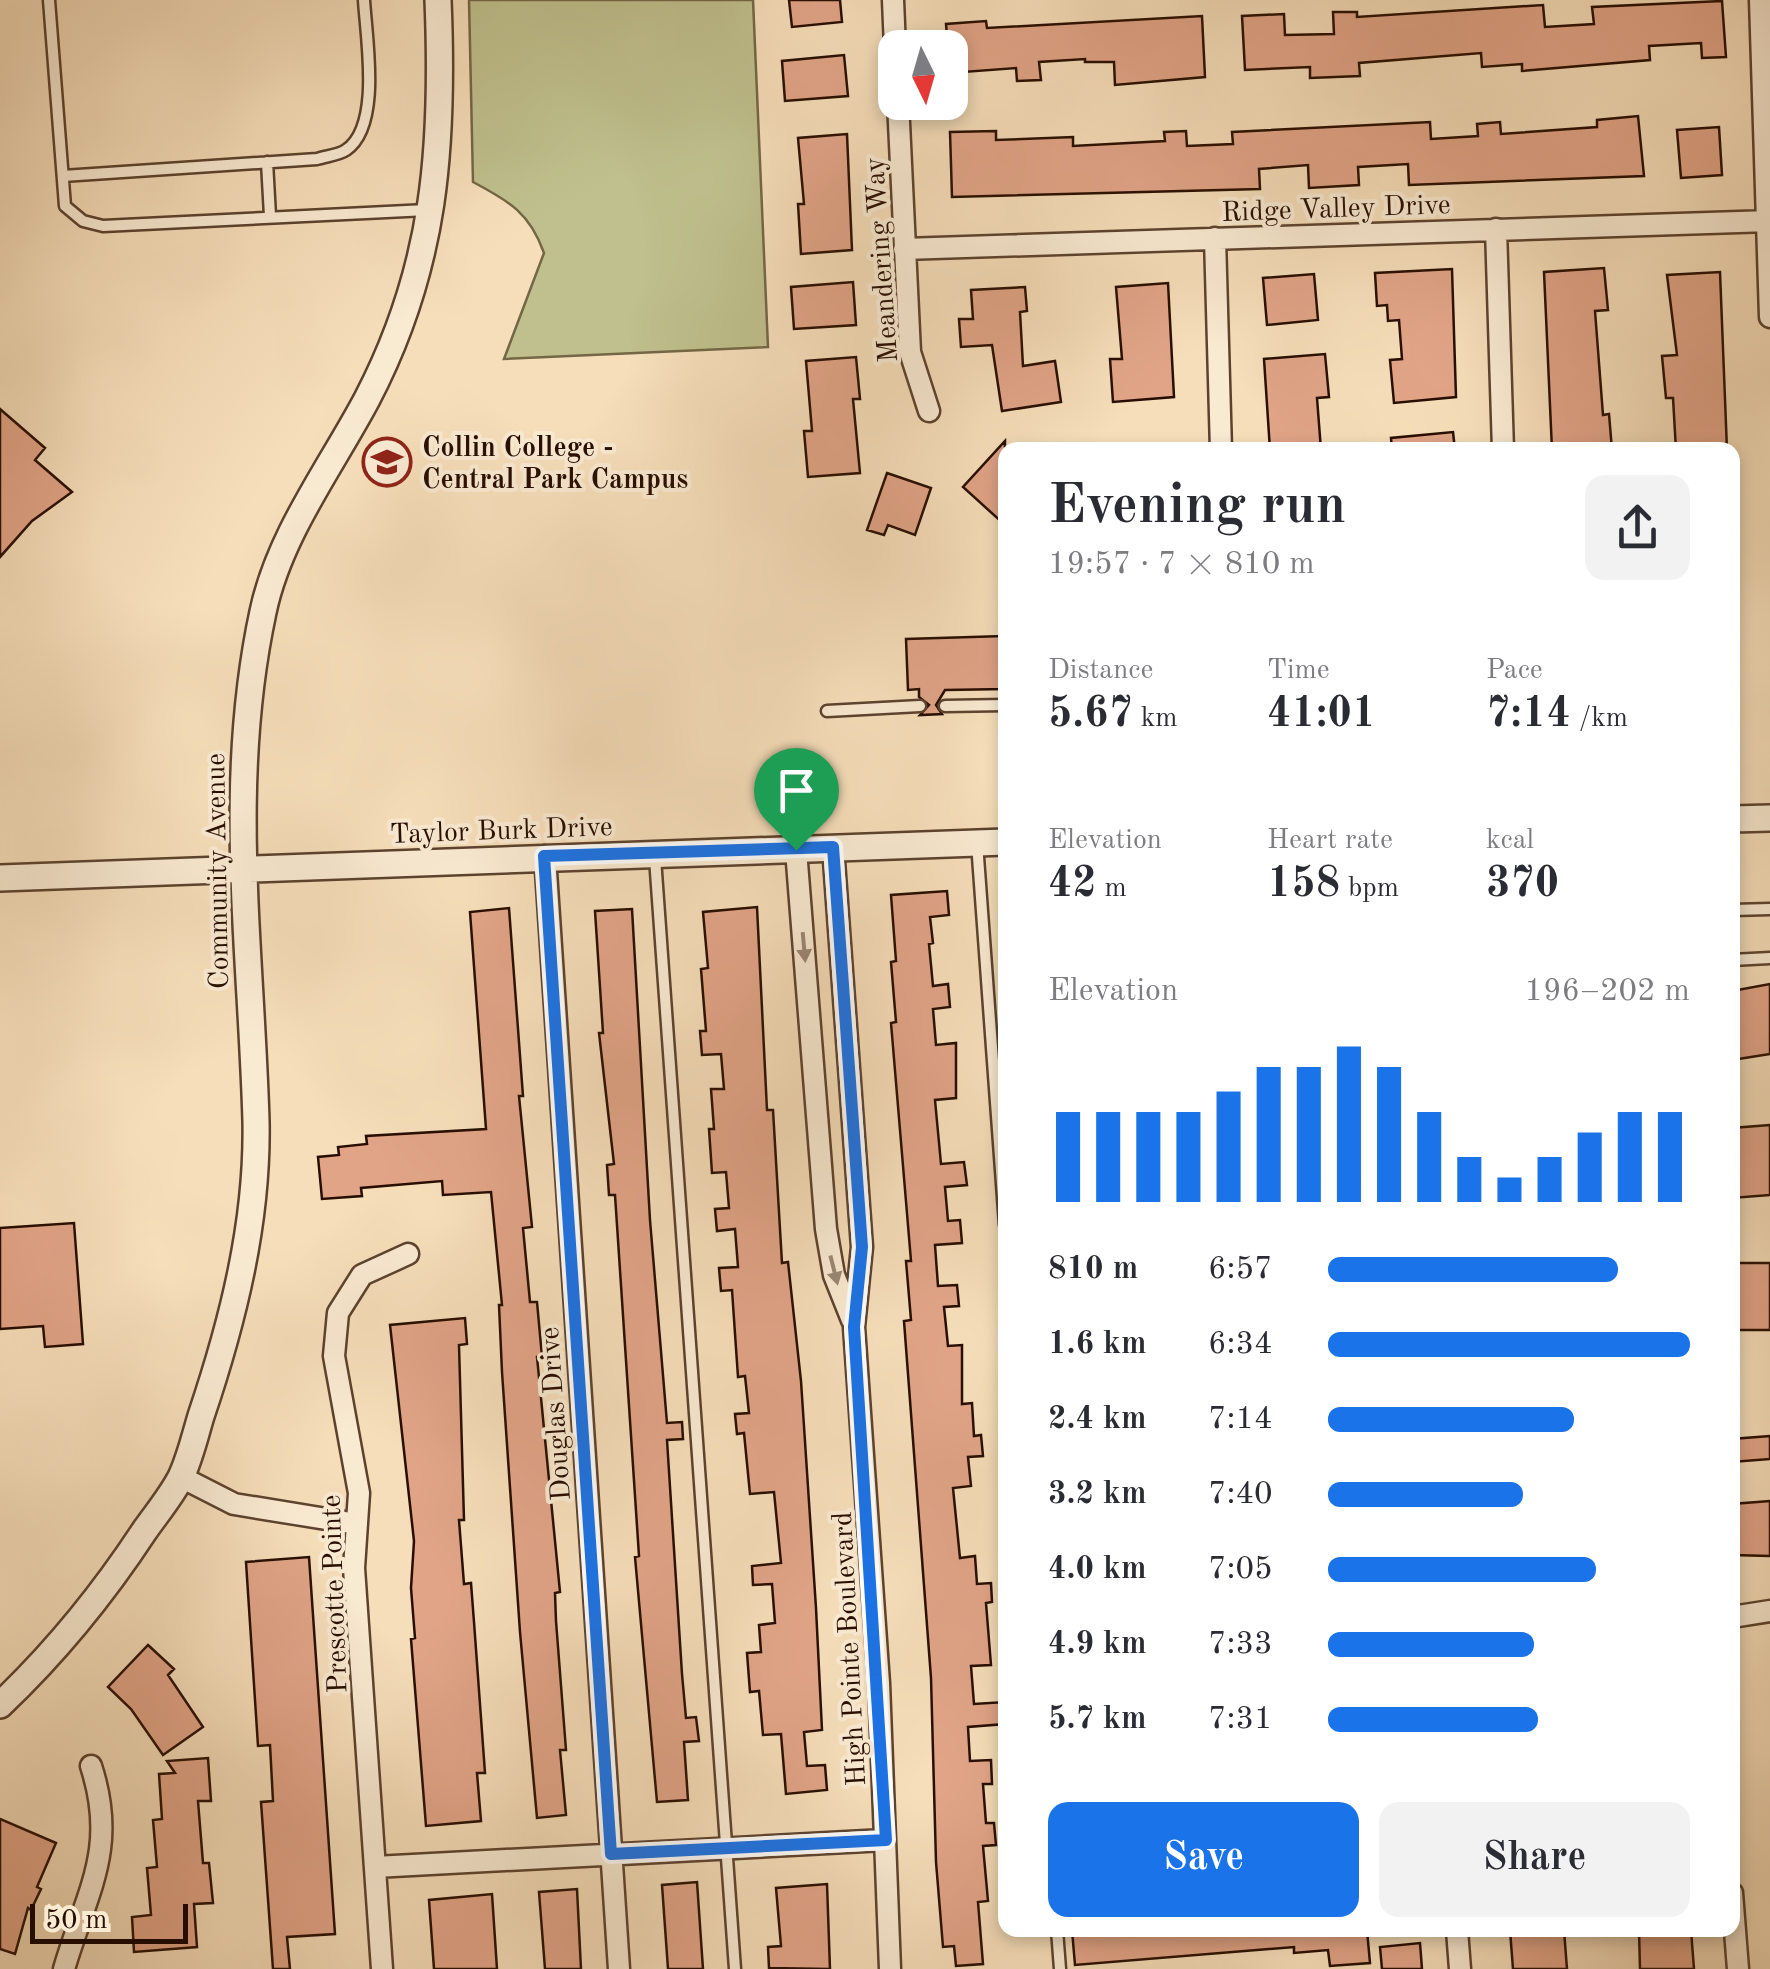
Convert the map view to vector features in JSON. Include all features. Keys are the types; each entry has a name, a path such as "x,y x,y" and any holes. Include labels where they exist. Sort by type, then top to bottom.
{"street":[{"name":"Community Avenue","path":"0,1705 98,1602 181,1476 224,1349 252,1217 256,1126 239,814 245,701 264,604 304,510 368,397 406,312 433,210 440,119 438,0"},
{"path":"893,0 894,30"},
{"path":"1760,0 1770,317"},
{"name":"Meandering Way","path":"899,120 910,352 929,411"},
{"name":"Ridge Valley Drive","path":"904,248 1769,221"},
{"path":"1496,229 1503,442"},
{"path":"1215,238 1221,442"},
{"path":"1740,819 1770,818"},
{"name":"Taylor Burk Drive","path":"0,878 998,842"},
{"name":"High Pointe Boulevard","path":"833,847 862,1247 854,1327 886,1840 890,1969"},
{"name":"High Pointe Boulevard","path":"796,850 826,1228 834,1275 854,1327"},
{"name":"Douglas Drive","path":"544,856 619,1969"},
{"name":"Prescotte Pointe","path":"382,1969 354,1568 359,1493 334,1356 338,1314 362,1275 408,1254"},
{"path":"181,1476 234,1504 357,1524"},
{"path":"1740,1616 1770,1611"},
{"path":"64,1969 101,1860 104,1805 90,1766"},
{"path":"375,1867 886,1840"},
{"path":"1458,1937 1460,1969"},
{"path":"1735,1937 1738,1969"}],"lane":[{"path":"49,0 65,206 83,222 103,226 433,210"},
{"path":"63,176 316,159 346,150 360,134 369,99 364,0"},
{"path":"266,162 270,216"},
{"path":"945,706 998,704"},
{"path":"827,711 920,706"},
{"path":"977,843 998,1130"},
{"path":"655,854 735,1969"},
{"path":"1740,910 1770,908"},
{"path":"1740,960 1770,958"},
{"path":"1058,1937 1060,1969"}],"green space":[{"path":"469,0 753,0 768,347 504,359 544,253 532,228 517,210 473,182"}],"building":[{"path":"789,0 840,0 842,22 792,27"},
{"path":"1722,1 1726,57 1702,58 1701,43 1649,46 1650,60 1522,71 1522,64 1482,67 1481,53 1359,63 1360,76 1310,78 1310,67 1245,70 1242,16 1284,14 1285,35 1334,34 1333,12 1357,12 1357,17 1543,5 1545,27 1594,24 1592,7"},
{"path":"1202,16 1205,77 1115,85 1114,62 1085,59 1039,62 1041,80 1017,81 1016,68 968,72 968,30 946,30 946,24 986,21 987,28"},
{"path":"844,55 848,96 785,101 782,61"},
{"path":"1638,116 1644,176 1409,185 1408,164 1358,167 1359,185 1309,188 1308,165 1259,169 1260,189 952,197 950,132 996,131 996,140 1073,137 1073,146 1165,141 1164,132 1186,131 1187,146 1233,144 1232,132 1430,122 1431,139 1478,136 1477,124 1500,122 1501,134 1597,127 1597,120"},
{"path":"1719,127 1722,175 1681,178 1677,130"},
{"path":"847,134 852,250 801,254 798,204 804,204 798,138"},
{"path":"1604,268 1608,310 1595,311 1603,415 1609,414 1611,442 1552,442 1544,272"},
{"path":"1452,269 1456,397 1394,403 1390,360 1402,359 1399,320 1388,321 1387,305 1377,306 1375,273"},
{"path":"1720,272 1727,442 1676,442 1673,398 1666,398 1662,356 1677,355 1667,275"},
{"path":"1314,274 1318,320 1267,325 1263,278"},
{"path":"853,282 856,325 794,329 791,287"},
{"path":"1168,283 1174,397 1113,402 1110,359 1122,359 1116,287"},
{"path":"1025,287 1027,311 1020,312 1023,366 1055,361 1061,402 1002,411 992,345 961,347 959,319 973,319 971,290"},
{"path":"1325,354 1329,397 1317,398 1320,442 1269,442 1264,359"},
{"path":"856,357 860,399 853,399 860,473 808,477 804,431 812,431 806,361"},
{"path":"0,409 45,448 35,460 72,492 32,521 0,557"},
{"path":"1453,432 1454,442 1391,442 1391,438"},
{"path":"998,449 998,519 963,487"},
{"path":"887,473 931,488 915,535 888,525 884,535 867,530"},
{"path":"998,636 998,689 945,690 936,705 942,714 920,715 929,705 919,697 919,689 908,690 906,639"},
{"path":"947,891 949,915 930,917 933,943 929,944 933,986 948,984 950,1007 933,1009 936,1045 956,1043 956,1098 935,1100 941,1164 964,1162 967,1185 945,1187 948,1221 960,1220 962,1243 935,1245 938,1286 957,1285 959,1306 944,1307 948,1346 962,1345 962,1404 972,1403 974,1436 981,1435 983,1456 968,1457 971,1486 953,1488 960,1558 975,1556 977,1584 991,1583 992,1602 986,1603 991,1665 971,1666 974,1704 998,1702 998,1725 968,1727 970,1761 991,1760 992,1784 983,1784 986,1823 994,1823 996,1845 983,1846 988,1901 978,1902 983,1964 956,1966 954,1946 943,1947 936,1862 931,1678 904,1321 911,1320 906,1261 911,1261 891,1023 896,1022 891,962 896,961 891,895"},
{"path":"757,907 767,1110 773,1110 782,1263 788,1262 801,1381 816,1608 822,1730 804,1732 807,1766 825,1765 827,1790 786,1794 781,1734 763,1735 759,1691 750,1692 747,1653 761,1652 759,1625 775,1623 772,1584 753,1585 752,1566 781,1563 774,1492 750,1494 744,1433 737,1434 735,1414 749,1413 745,1376 738,1377 732,1290 721,1291 719,1268 738,1267 735,1229 717,1231 715,1209 729,1208 726,1172 712,1173 709,1129 714,1129 711,1089 724,1089 721,1054 702,1055 700,1031 706,1031 701,969 708,968 703,912"},
{"path":"509,908 523,1096 519,1096 532,1227 523,1228 530,1302 537,1302 542,1357 537,1357 560,1592 555,1593 556,1621 566,1750 560,1750 566,1815 537,1818 520,1632 502,1372 502,1305 491,1192 443,1195 442,1181 361,1188 362,1196 322,1199 318,1157 339,1155 338,1147 367,1144 366,1136 486,1129 470,912"},
{"path":"632,909 650,1220 667,1423 682,1422 683,1439 667,1440 682,1674 686,1718 696,1717 699,1741 684,1742 688,1800 657,1802 635,1557 639,1556 615,1195 609,1195 607,1165 614,1164 599,1033 603,1033 595,911"},
{"path":"1770,984 1770,1054 1740,1059 1740,990"},
{"path":"1770,1125 1770,1195 1740,1197 1740,1127"},
{"path":"74,1223 83,1344 45,1347 43,1326 0,1329 0,1228"},
{"path":"1740,1263 1770,1263 1770,1330 1740,1330"},
{"path":"465,1318 467,1344 459,1345 464,1520 459,1520 464,1584 471,1583 485,1773 477,1773 481,1821 426,1826 411,1639 415,1638 411,1588 414,1541 390,1325"},
{"path":"1770,1436 1770,1459 1740,1461 1740,1438"},
{"path":"1770,1501 1770,1556 1740,1555 1740,1503"},
{"path":"309,1557 335,1934 287,1937 290,1969 273,1969 261,1802 273,1801 270,1745 258,1746 246,1562"},
{"path":"148,1645 174,1669 168,1675 203,1727 163,1755 131,1709 108,1687"},
{"path":"208,1758 211,1801 198,1801 203,1863 209,1863 213,1903 194,1904 197,1947 134,1952 132,1917 151,1915 147,1868 157,1867 153,1820 162,1819 159,1774 175,1773 167,1761"},
{"path":"0,1819 56,1843 37,1887 41,1889 31,1910 28,1908 15,1954 0,1949"},
{"path":"697,1882 703,1969 668,1969 662,1885"},
{"path":"827,1884 830,1969 769,1968 768,1947 781,1946 776,1888"},
{"path":"577,1889 581,1969 545,1969 539,1892"},
{"path":"492,1894 497,1969 434,1969 429,1900"},
{"path":"1073,1937 1368,1937 1370,1963 1330,1966 1328,1950 1294,1953 1294,1947 1075,1965"},
{"path":"1511,1937 1565,1937 1567,1969 1513,1969"},
{"path":"1639,1937 1692,1937 1694,1969 1640,1969"},
{"path":"1420,1943 1422,1969 1382,1969 1380,1947"}],"place":[{"name":"Collin College - Central Park Campus","path":"387,462"}],"route":[{"path":"833,847 862,1247 854,1327 872,1559 886,1840 611,1854 544,856 796,850 833,847"}]}
